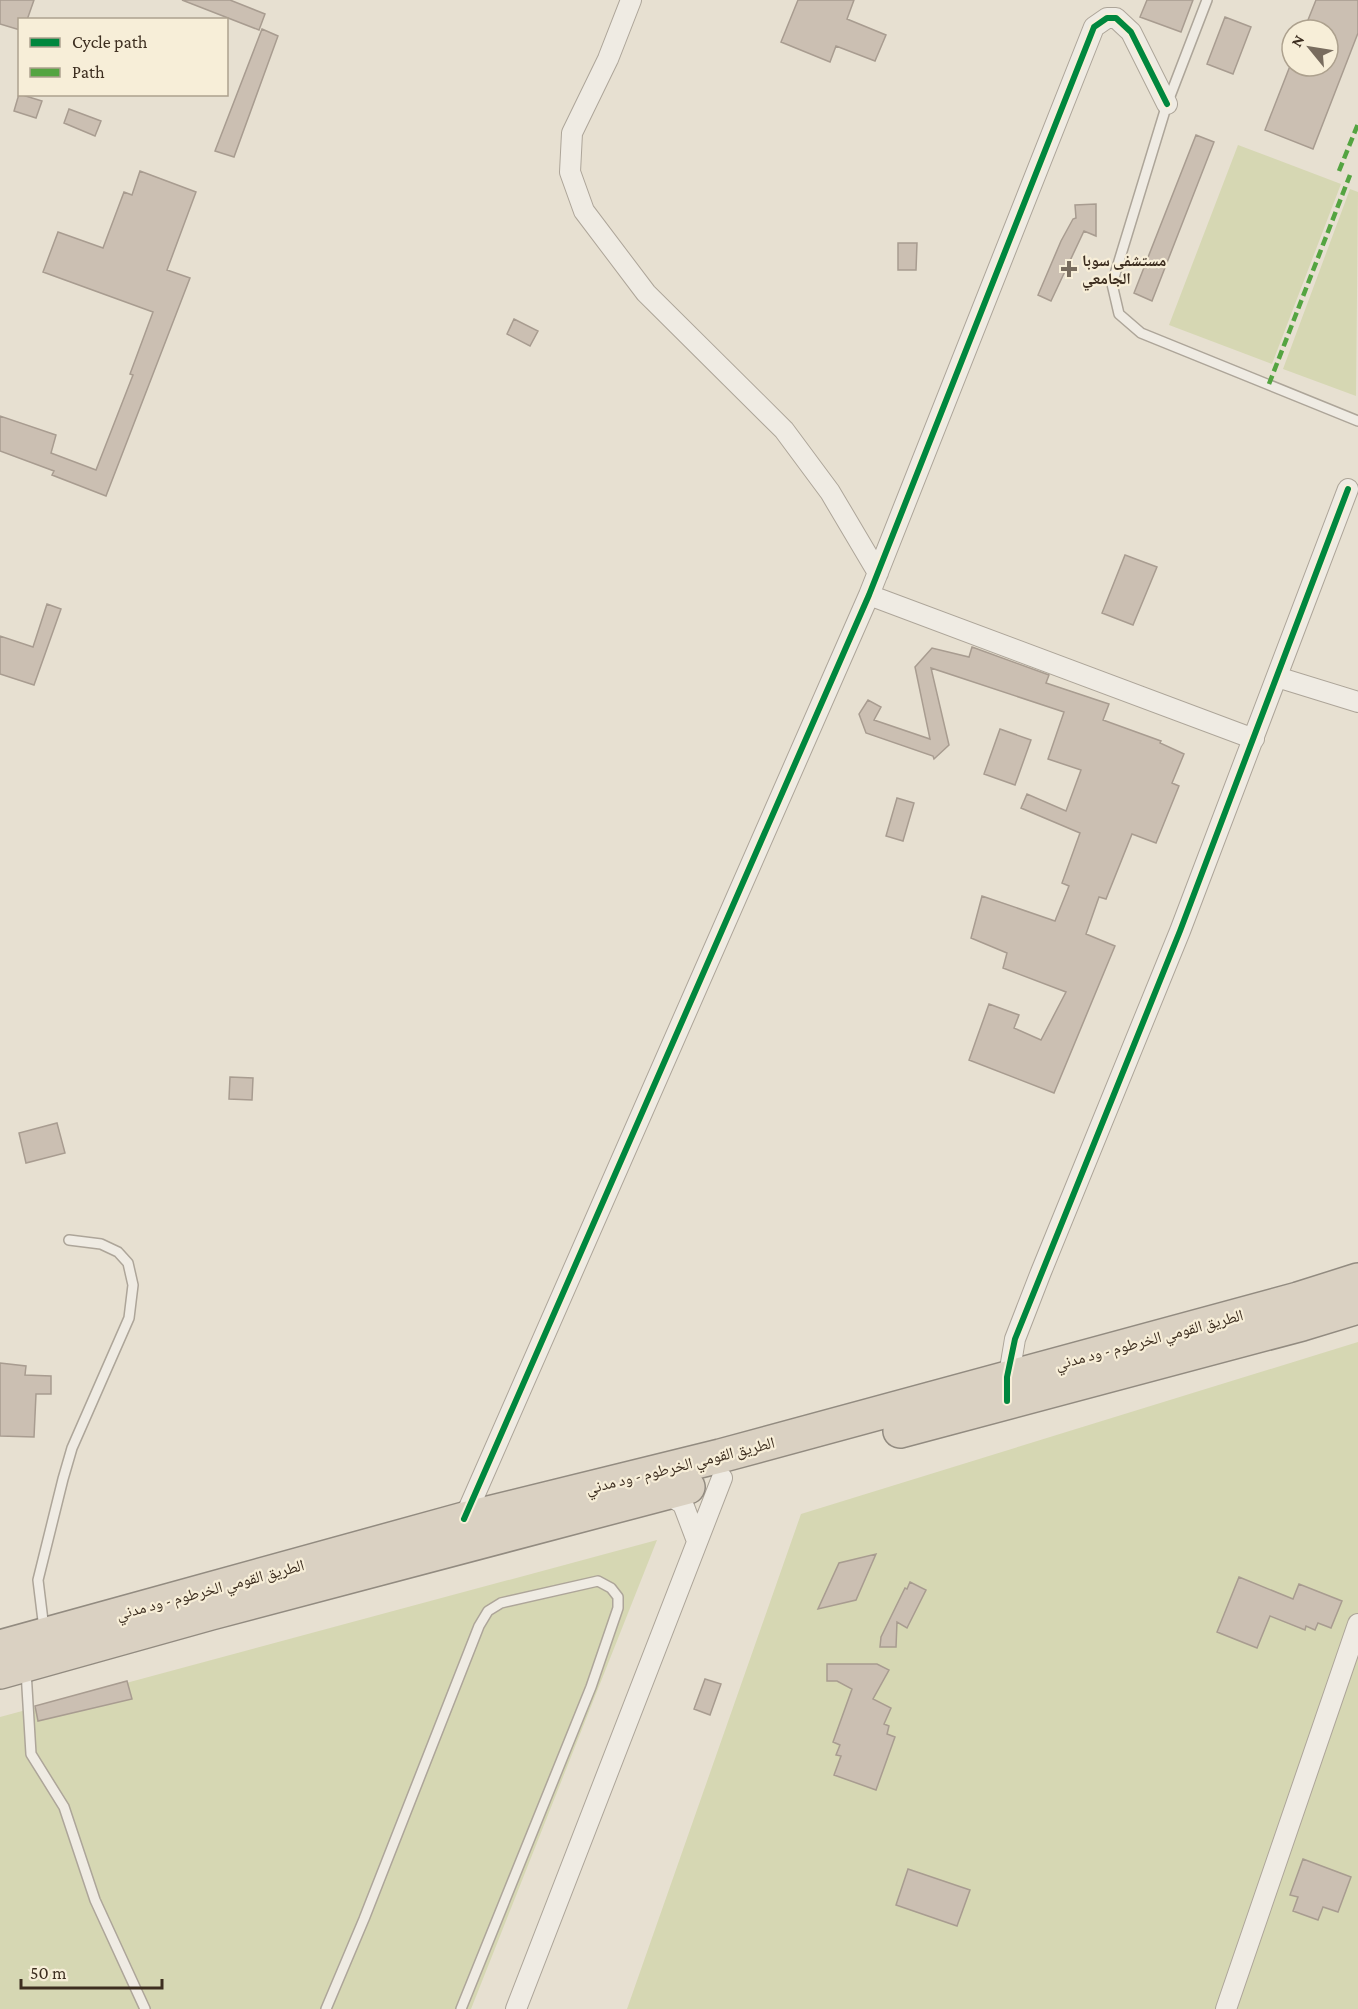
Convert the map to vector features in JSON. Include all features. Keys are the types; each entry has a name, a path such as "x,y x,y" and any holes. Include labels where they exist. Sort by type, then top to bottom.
{"highway":[{"name":"الطريق القومي الخرطوم - ود مدني","path":"9,1661 211,1613 722,1478 1358,1280"},
{"name":"الطريق القومي الخرطوم - ود مدني","path":"9,1661 45,1634 464,1519 731,1453 1007,1389 1180,1357 1358,1307"}],"street":[{"path":"631,0 608,59 572,133 570,172 584,211 645,293 784,430 830,492 878,573"},
{"path":"464,1519 869,595 1094,27 1107,18 1116,18 1131,32 1167,104"},
{"path":"1007,1389 1015,1339 1109,1108 1254,739 1348,489"},
{"path":"869,595 1254,739"},
{"path":"1277,677 1358,702"},
{"path":"516,2009 722,1478"},
{"path":"666,1493 683,1504 697,1540"},
{"path":"1226,2009 1358,1624"}],"lane":[{"path":"1207,0 1167,104 1112,284 1119,314 1141,333 1358,421"},
{"path":"45,1634 38,1580 40,1565 67,1463 129,1318 133,1285 128,1263 118,1252 101,1244 69,1240"},
{"path":"326,2009 364,1919 479,1626 488,1611 501,1603 598,1581 611,1588 618,1597 618,1608 591,1687 461,2009"},
{"path":"9,1661 31,1754 64,1807 95,1900 145,2009"}],"green space":[{"path":"1238,145 1341,184 1272,364 1169,325"},
{"path":"1350,189 1358,192 1356,396 1283,369"},
{"path":"1358,1342 1358,2009 627,2009 801,1514"},
{"path":"657,1540 471,2009 0,2009 0,1717"}],"building":[{"path":"0,0 34,0 28,18 18,18 18,29 0,24"},
{"path":"182,0 230,0 265,14 259,30"},
{"path":"798,0 854,0 847,19 886,35 875,61 836,46 830,62 781,42"},
{"path":"1147,0 1193,0 1181,32 1140,17"},
{"path":"1316,0 1358,0 1358,33 1313,149 1265,130 1285,78 1340,78 1340,18 1309,18"},
{"path":"1225,17 1251,27 1233,74 1207,64"},
{"path":"262,29 278,36 234,157 215,151"},
{"path":"18,96 42,101 36,118 14,111"},
{"path":"69,109 101,121 95,136 64,123"},
{"path":"1196,135 1214,142 1152,301 1134,293"},
{"path":"140,171 196,192 167,270 190,278 106,496 52,475 54,471 0,451 0,416 56,435 51,453 96,470 133,375 130,374 153,312 43,272 58,232 103,248 124,192 132,195"},
{"path":"1096,204 1096,236 1084,231 1051,301 1038,295 1061,241 1073,219 1076,218 1075,205"},
{"path":"898,243 917,243 916,270 898,270"},
{"path":"514,319 538,331 530,346 507,334"},
{"path":"1125,555 1157,567 1133,625 1102,613"},
{"path":"47,604 61,609 34,685 0,674 0,636 33,647"},
{"path":"972,647 1049,675 1046,683 1109,704 1103,720 1161,741 1160,743 1184,754 1172,783 1179,786 1156,843 1132,834 1106,899 1099,897 1086,934 1115,946 1054,1093 969,1060 989,1004 1019,1015 1014,1028 1041,1040 1066,992 1003,968 1007,953 971,938 982,896 1055,921 1069,886 1062,883 1080,833 1021,808 1027,794 1066,811 1081,770 1048,759 1064,712 931,668 949,745 934,759 933,756 866,733 859,714 868,700 881,707 874,720 930,739 915,667 932,648 969,657"},
{"path":"1000,729 1031,740 1015,785 984,774"},
{"path":"897,798 914,803 903,841 886,836"},
{"path":"230,1077 253,1078 252,1100 229,1099"},
{"path":"57,1123 65,1153 26,1163 19,1133"},
{"path":"0,1363 26,1366 25,1375 51,1376 51,1394 36,1394 34,1437 0,1436"},
{"path":"876,1554 856,1600 818,1609 839,1563"},
{"path":"1239,1577 1293,1599 1299,1584 1342,1601 1331,1628 1318,1623 1315,1630 1306,1626 1305,1630 1270,1616 1257,1648 1217,1632"},
{"path":"910,1582 926,1590 907,1628 897,1622 896,1647 880,1647 881,1637"},
{"path":"827,1664 877,1664 889,1670 873,1699 891,1708 884,1724 889,1726 887,1734 895,1737 876,1790 834,1775 841,1756 836,1755 840,1745 833,1742 852,1689 837,1681 827,1681"},
{"path":"705,1679 721,1684 710,1715 694,1709"},
{"path":"127,1681 132,1699 38,1721 35,1706"},
{"path":"1303,1859 1351,1877 1338,1912 1323,1907 1318,1920 1293,1911 1298,1897 1290,1895"},
{"path":"908,1869 970,1890 957,1926 896,1905"}],"marked path":[{"path":"1339,171 1358,124"},
{"path":"1269,384 1350,175"}],"cycle path":[{"path":"464,1519 869,595 1094,27 1107,18 1116,18 1131,32 1167,104"},
{"path":"1007,1401 1007,1377 1015,1339 1180,931 1348,489"}],"place":[{"name":"مستشفى سوبا الجامعي","path":"1069,269"}]}
